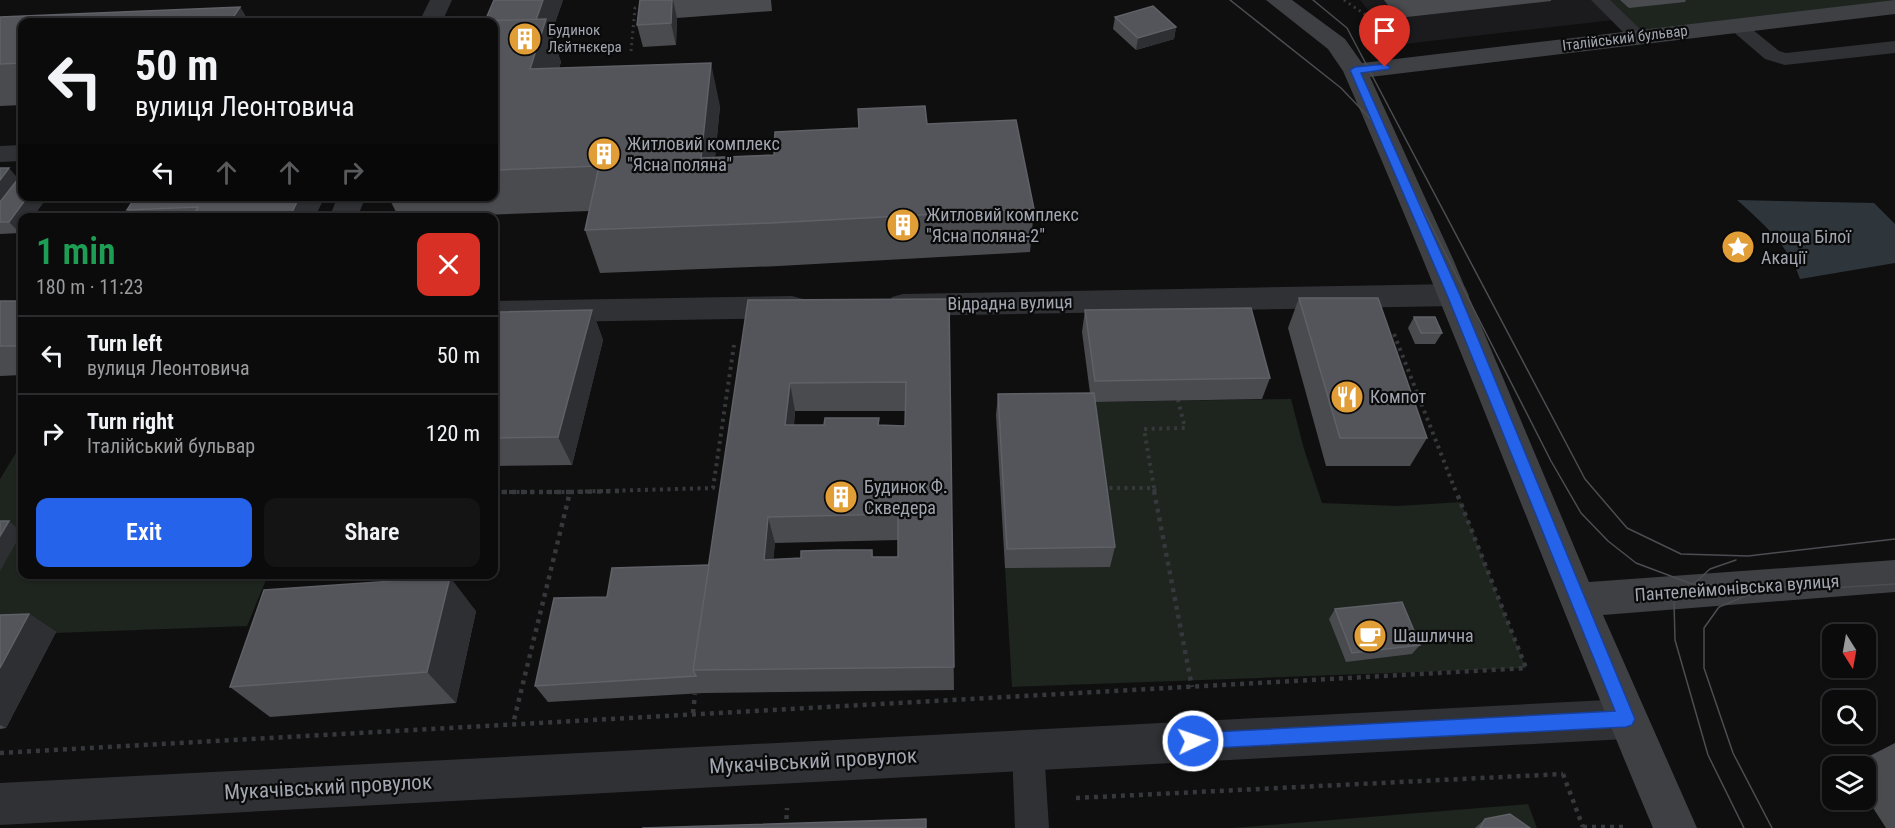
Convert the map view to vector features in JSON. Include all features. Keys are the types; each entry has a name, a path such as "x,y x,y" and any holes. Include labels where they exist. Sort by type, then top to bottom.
{"main road":[{"path":"1277,0 1337,44 1355,70 1454,295 1626,719 1675,828"},
{"name":"Італійський бульвар","path":"1355,70 1895,7"},
{"name":"Пантелеймонівська вулиця","path":"1579,600 1766,588 1895,576"}],"street":[{"path":"433,18 441,0"},
{"path":"0,154 18,153"},
{"name":"Відрадна вулиця","path":"873,305 1454,295"},
{"path":"498,312 814,306"},
{"name":"Мукачівський провулок","path":"0,804 1626,719"}],"lane":[{"path":"1600,0 1637,36"},
{"path":"1736,25 1772,55 1785,59 1895,47"},
{"path":"1028,750 1032,828"}],"path":[{"path":"632,51 635,8 646,8"},
{"path":"0,753 1526,668 1394,333"},
{"path":"498,492 713,488 735,341"},
{"path":"1178,400 1185,428 1144,429 1192,687"},
{"path":"1101,488 1154,488"},
{"path":"513,724 570,492"},
{"path":"693,713 695,694"}],"shaded area":[{"path":"1360,0 1592,0 1613,20 1396,45"},
{"path":"1605,0 1895,0 1895,5 1639,33"},
{"path":"1737,200 1874,203 1895,224 1895,263 1800,279 1782,246 1765,226"},
{"path":"1291,399 1304,449 1322,503 1398,506 1461,502 1526,668 1012,687 1005,568 1110,566 1091,402"},
{"path":"18,450 18,579 266,579 247,626 0,635 0,479"},
{"path":"1528,804 1537,828 1232,828"}],"building":[{"path":"494,0 543,0 536,20 498,21 498,18 486,18"},
{"path":"640,0 672,0 671,23 637,25"},
{"path":"1153,6 1176,27 1138,38 1115,17"},
{"path":"240,7 233,18 18,18 18,63 0,64 0,17"},
{"path":"546,19 530,69 711,63 701,158 774,155 775,132 859,128 858,109 925,106 927,124 1016,120 1034,209 585,230 599,166 498,170 498,20"},
{"path":"0,168 9,168 0,180"},
{"path":"18,179 18,201 24,201 9,222 0,222 0,202"},
{"path":"133,201 298,201 292,213 195,213 198,207 127,210"},
{"path":"1299,298 1378,298 1427,438 1340,438"},
{"name":"Будинок Ф. Скведера","path":"949,299 954,667 693,670 748,300","holes":["906,382 905,426 878,425 879,418 825,418 824,425 785,425 790,383","898,514 898,557 872,557 872,550 836,550 801,551 801,558 764,560 768,517"]},
{"path":"0,301 18,301 18,346 0,346"},
{"path":"1251,308 1270,378 1095,381 1085,310"},
{"path":"592,310 558,437 498,438 498,312"},
{"path":"1414,317 1435,317 1442,333 1421,333"},
{"path":"1094,393 1115,547 1007,549 998,394"},
{"path":"0,521 9,521 0,536"},
{"path":"709,565 693,670 696,676 535,686 554,598 607,597 612,568"},
{"path":"450,579 427,672 230,687 264,590"},
{"name":"Шашлична","path":"1402,602 1420,645 1352,653 1335,609"},
{"path":"29,614 0,668 0,615"},
{"path":"1510,814 1530,828 1480,828 1485,819"},
{"path":"926,819 926,828 642,828"}],"tram line":[{"path":"1230,0 1341,88 1384,133 1551,461 1581,513 1608,541 1636,563 1694,584"},
{"path":"1313,0 1347,28 1585,479 1627,528 1681,554 1748,556 1895,539"},
{"path":"1694,584 1710,569 1736,560"},
{"path":"1694,584 1831,588 1895,584"},
{"path":"1694,584 1674,602 1675,640 1708,755 1744,828"},
{"path":"1760,590 1719,607 1704,628 1704,668 1733,753 1772,828"}],"place":[{"name":"Будинок Лєйтнєкера","path":"525,39"},
{"name":"Житловий комплекс \"Ясна поляна\"","path":"604,154"},
{"name":"Житловий комплекс \"Ясна поляна-2\"","path":"903,225"},
{"name":"площа Білої Акації","path":"1738,247"},
{"name":"Компот","path":"1347,397"},
{"name":"Будинок Ф. Скведера","path":"841,497"},
{"name":"Шашлична","path":"1370,636"}],"route":[{"path":"1193,741 1626,719 1454,295 1355,70 1385,67"}]}
